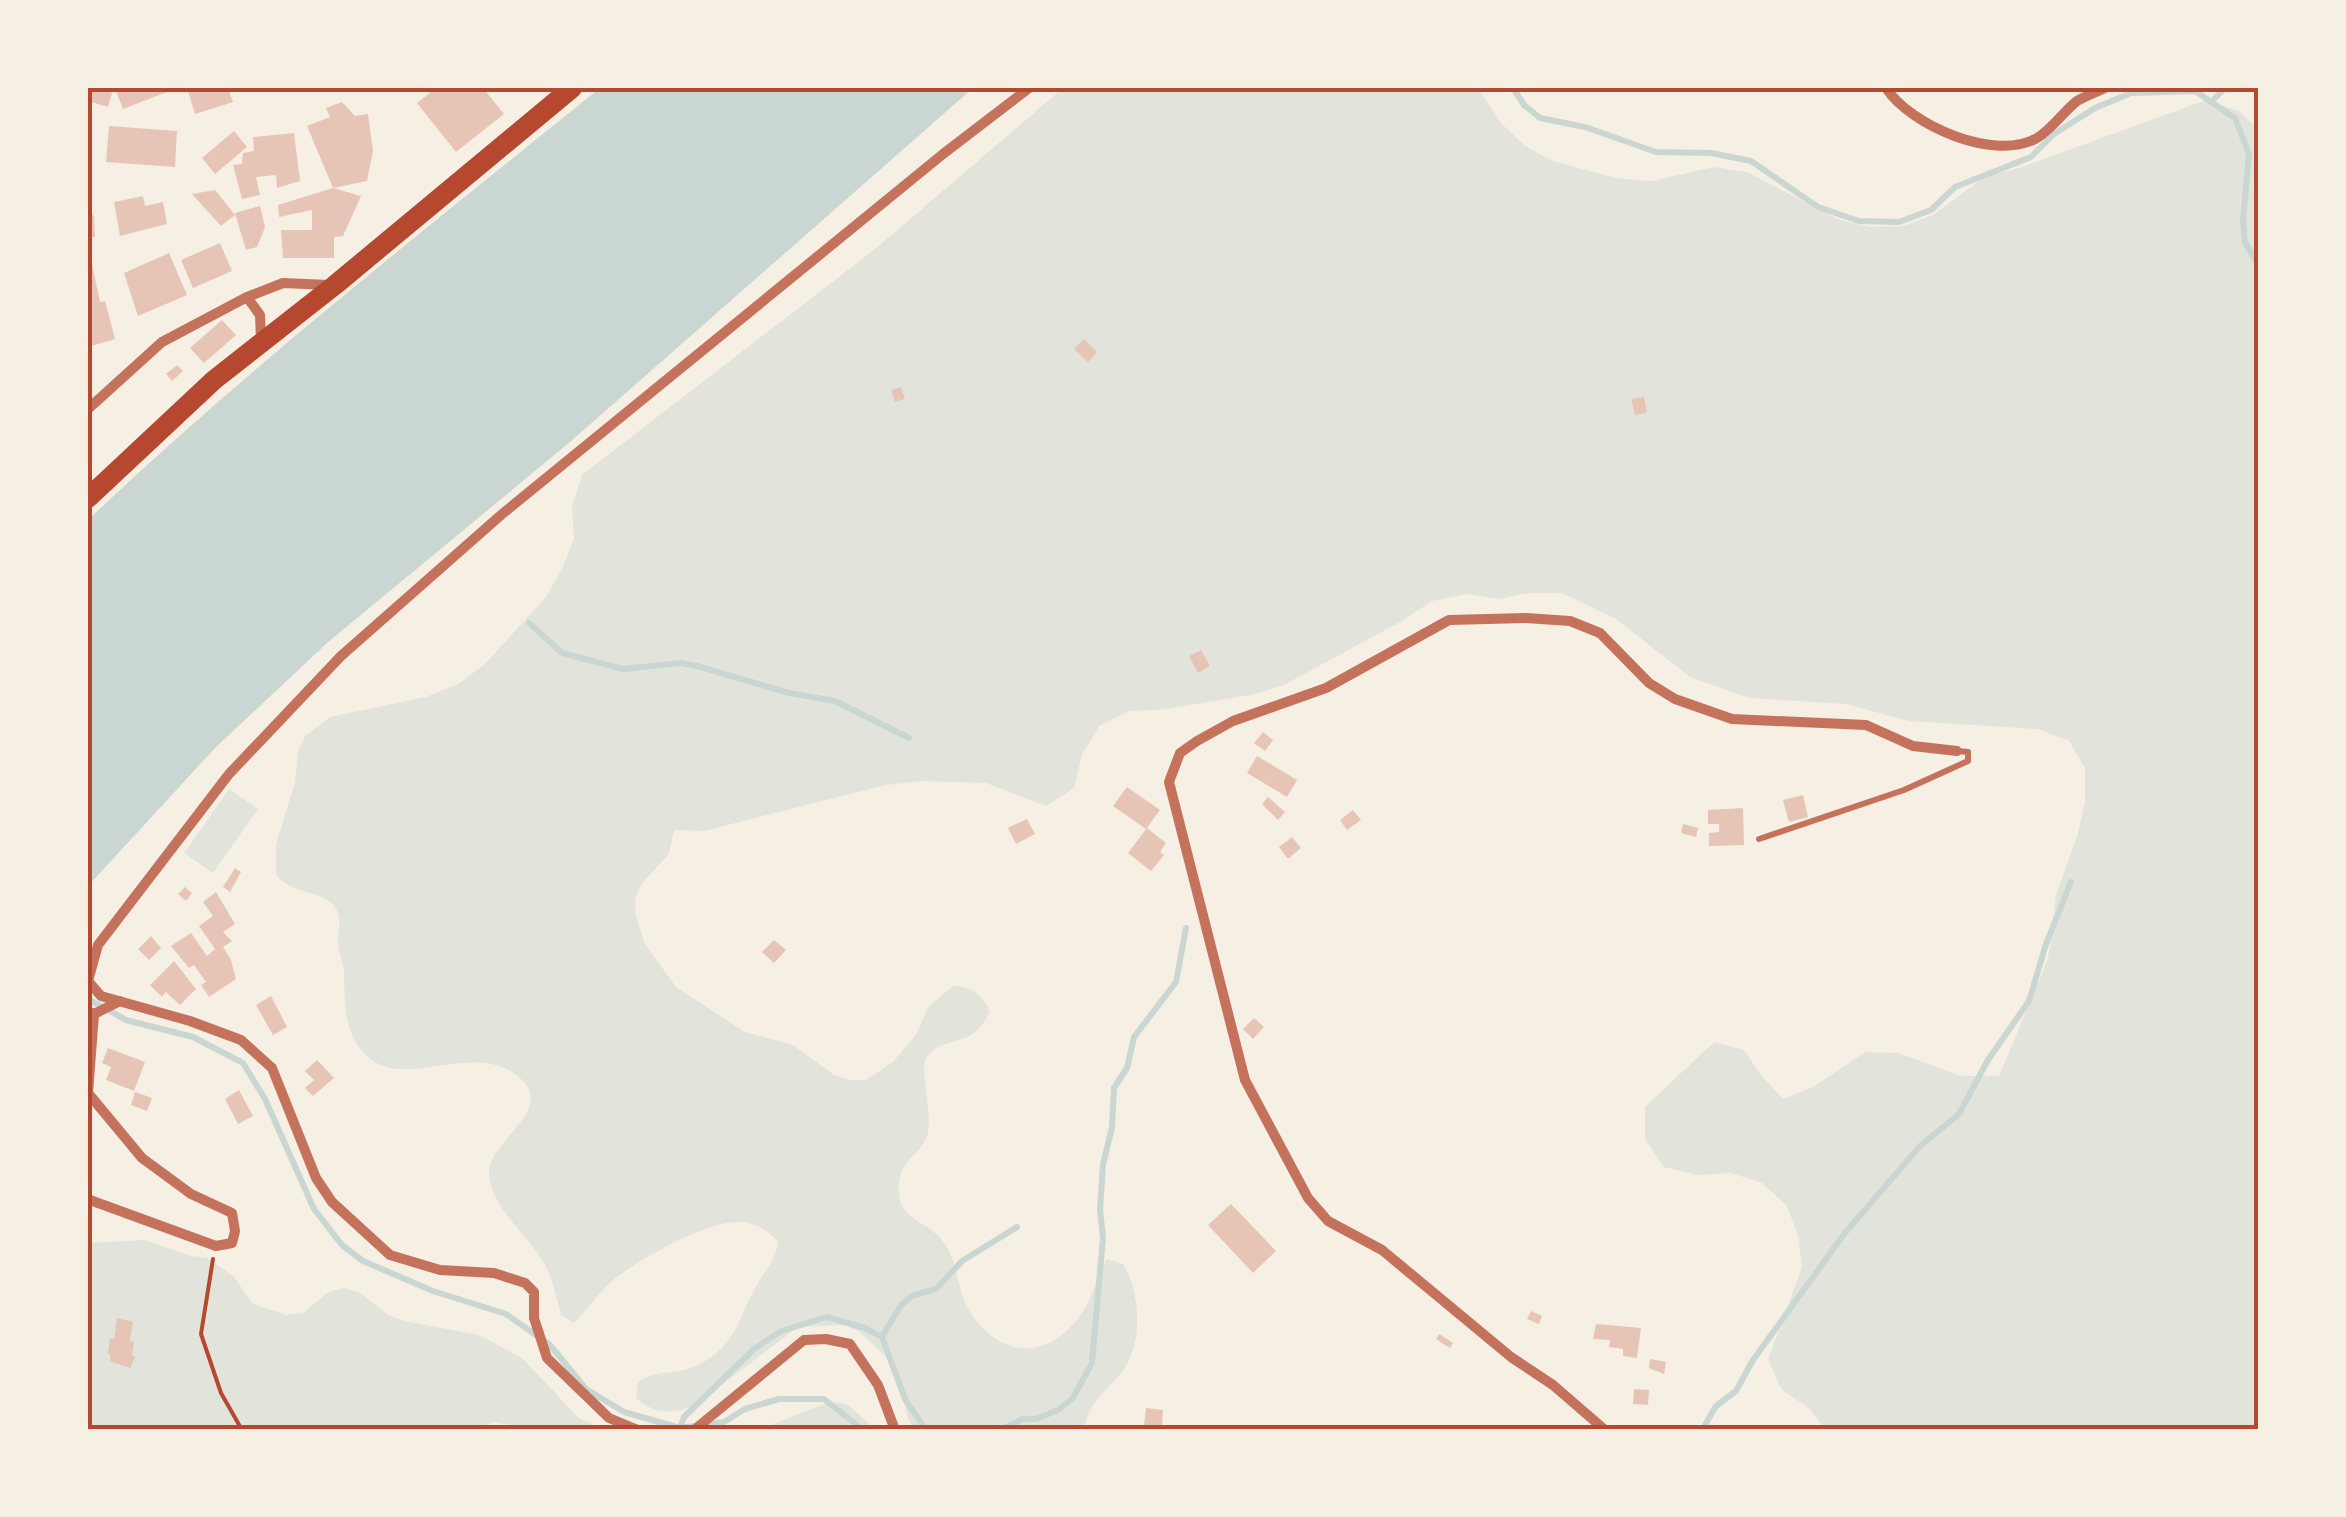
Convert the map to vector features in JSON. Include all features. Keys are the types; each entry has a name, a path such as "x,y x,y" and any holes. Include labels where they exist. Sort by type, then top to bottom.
{"main road":[{"path":"88,498 214,380 572,88"}],"street":[{"path":"638,1430 609,1418 547,1358 534,1318 534,1292 525,1284 494,1274 440,1270 390,1254 332,1202 316,1178 272,1068 241,1040 100,996 88,981 98,945 229,774 342,656 515,504 942,154 1029,88"},
{"path":"1886,88 1894,99 1941,130 1972,142 2009,148 2038,138 2078,100 2104,88"},
{"path":"88,409 162,342 246,297 283,283 335,285"},
{"path":"246,297 260,315 262,341"},
{"path":"1605,1430 1382,1250 1328,1221 1308,1198 1244,1080 1169,782 1180,753 1233,721 1326,688 1449,620 1526,618 1570,621 1600,633 1649,683 1675,699 1732,719 1866,725 1913,746 1957,751"},
{"path":"90,1200 216,1246 232,1243 232,1214 192,1194 142,1158 88,1093 91,1012 120,1001"},
{"path":"694,1430 804,1340 826,1339 850,1344 878,1385 895,1430"}],"lane":[{"path":"1759,839 1904,790 1968,761 1968,752 1957,751"}],"path":[{"path":"216,1246 201,1334 221,1393 242,1430"}],"shaded area":[{"path":"600,88 973,88 570,442 327,643 215,748 88,886 88,520 276,353"},
{"path":"1063,88 1478,88 1502,124 1525,146 1553,161 1616,178 1652,181 1714,167 1747,172 1837,219 1871,227 1903,226 1933,215 1986,176 2019,168 2206,100 2239,111 2258,129 2258,1429 1825,1429 1809,1408 1782,1390 1768,1360 1802,1267 1798,1236 1787,1206 1762,1183 1731,1173 1698,1175 1664,1167 1645,1139 1645,1107 1714,1042 1744,1050 1783,1099 1813,1087 1865,1052 1899,1053 1961,1076 1999,1076 2048,959 2056,895 2085,801 2085,768 2069,741 2038,729 1909,721 1846,704 1749,698 1690,677 1616,619 1562,593 1529,593 1499,599 1467,594 1432,601 1282,686 1251,695 1129,711 1099,726 1082,755 1074,788 1046,806 986,783 920,781 886,785 704,831 674,830 669,854 643,882 636,896 635,913 645,944 676,987 745,1032 793,1045 834,1075 866,1080 893,1062 915,1036 929,1006 953,986 971,990 983,1000 990,1011 983,1024 966,1037 933,1050 926,1058 928,1133 902,1171 901,1204 947,1247 963,1297 983,1329 1013,1347 1044,1345 1059,1337 1085,1308 1107,1259 1123,1264 1136,1299 1135,1340 1127,1364 1090,1410 1085,1429 916,1429 910,1423 892,1363 859,1331 844,1325 798,1327 695,1405 664,1411 643,1403 636,1398 638,1382 698,1365 721,1349 736,1329 778,1241 749,1223 723,1224 674,1242 617,1277 574,1323 561,1315 545,1265 502,1208 489,1175 498,1150 526,1115 529,1091 520,1078 502,1067 460,1063 397,1069 379,1064 363,1052 346,1014 337,911 330,902 283,882 276,875 276,844 295,782 298,751 305,736 330,717 426,697 458,684 484,665 546,597 562,569 574,539 572,506 582,475 875,249"},
{"path":"229,789 258,809 213,873 184,853"},
{"path":"144,1240 208,1258 234,1277 253,1304 286,1315 303,1313 328,1292 345,1288 361,1293 388,1315 404,1321 479,1335 522,1358 579,1418 603,1429 534,1429 493,1422 473,1430 88,1430 88,1243"},
{"path":"834,1402 849,1405 874,1429 750,1429 772,1424"}],"building":[{"path":"88,88 113,90 108,107 88,101"},
{"path":"165,88 167,92 123,109 116,91"},
{"path":"187,88 228,88 233,102 195,114"},
{"path":"436,88 483,88 504,114 456,152 417,103"},
{"path":"342,102 355,116 368,114 373,151 367,181 333,188 307,126 330,117 326,108"},
{"path":"109,126 177,131 175,167 106,162"},
{"path":"234,131 247,147 215,174 202,158"},
{"path":"294,133 300,181 277,188 276,175 256,177 260,195 242,199 233,165 242,164 243,153 254,151 253,137"},
{"path":"333,188 361,196 343,236 334,237 334,258 283,258 281,230 312,230 312,210 279,217 278,205"},
{"path":"215,190 235,215 221,226 192,194"},
{"path":"143,196 145,206 163,202 167,224 120,236 114,202"},
{"path":"260,206 265,227 257,247 246,250 235,213"},
{"path":"94,215 95,237 88,237 88,216"},
{"path":"220,243 232,271 193,288 181,260"},
{"path":"169,253 187,295 138,316 124,273"},
{"path":"91,259 100,302 105,301 115,339 88,347 88,260"},
{"path":"222,320 236,335 204,363 190,348"},
{"path":"1084,339 1097,352 1088,362 1074,349"},
{"path":"177,365 183,371 172,381 166,374"},
{"path":"901,387 905,399 895,402 891,390"},
{"path":"1644,397 1647,413 1635,415 1631,399"},
{"path":"1201,650 1210,666 1198,673 1189,656"},
{"path":"1263,732 1273,740 1265,751 1254,743"},
{"path":"1257,756 1297,780 1287,797 1247,773"},
{"path":"1127,787 1160,810 1146,829 1113,806"},
{"path":"1803,795 1808,817 1789,822 1783,800"},
{"path":"1268,797 1285,812 1278,820 1262,804"},
{"path":"1743,808 1744,845 1709,846 1709,833 1719,832 1719,824 1708,824 1708,810"},
{"path":"1353,810 1361,820 1347,830 1340,820"},
{"path":"1027,819 1035,834 1016,844 1008,828"},
{"path":"1683,824 1698,828 1696,837 1681,833"},
{"path":"1147,828 1166,843 1160,852 1164,855 1151,871 1128,853"},
{"path":"1292,837 1301,848 1288,859 1279,847"},
{"path":"235,868 241,872 230,892 223,887"},
{"path":"185,887 192,893 186,901 178,894"},
{"path":"216,892 235,924 223,932 232,941 223,947 236,979 209,997 201,985 206,982 194,965 189,968 171,946 191,933 207,956 215,949 199,926 213,916 203,902"},
{"path":"151,936 161,948 149,960 138,949"},
{"path":"774,940 786,950 774,963 762,952"},
{"path":"174,961 196,989 180,1005 166,992 162,997 150,985"},
{"path":"271,996 287,1027 273,1035 256,1005"},
{"path":"1254,1018 1264,1027 1253,1039 1243,1029"},
{"path":"108,1048 145,1062 134,1091 106,1080 111,1067 102,1063"},
{"path":"317,1060 334,1078 313,1096 305,1088 314,1080 305,1071"},
{"path":"239,1090 253,1116 238,1124 225,1099"},
{"path":"135,1092 152,1098 147,1111 131,1105"},
{"path":"1231,1204 1276,1251 1253,1273 1208,1225"},
{"path":"1531,1311 1542,1316 1539,1324 1527,1319"},
{"path":"117,1318 133,1322 130,1341 134,1342 135,1357 130,1368 110,1361 108,1354"},
{"path":"1596,1324 1641,1328 1637,1358 1623,1356 1623,1349 1609,1347 1610,1340 1593,1339"},
{"path":"1439,1334 1453,1343 1450,1348 1436,1339"},
{"path":"1650,1359 1666,1362 1664,1374 1649,1368"},
{"path":"1634,1389 1649,1390 1648,1405 1633,1404"},
{"path":"1146,1408 1163,1410 1162,1427 1144,1426"}],"waterway":[{"path":"1513,88 1524,105 1540,118 1585,127 1656,152 1711,153 1751,161 1818,207 1859,221 1899,222 1931,210 1955,187 2031,157 2054,134 2095,108 2131,93 2195,91 2235,118 2249,154 2243,221 2245,242 2258,265"},
{"path":"2211,102 2225,88"},
{"path":"529,623 562,653 623,669 680,663 697,666 789,693 835,701 909,738"},
{"path":"1702,1430 1716,1406 1736,1391 1753,1360 1844,1234 1920,1146 1959,1114 1988,1060 2029,1001 2071,882"},
{"path":"1000,1430 1058,1410 1073,1398 1092,1363 1103,1238 1103,1165 1112,1127 1114,1088 1127,1068 1134,1037 1176,982 1186,928"},
{"path":"88,999 126,1020 193,1037 243,1063 265,1099 314,1209 342,1245 363,1261 433,1291 506,1314 550,1345 586,1389 624,1412 680,1428 724,1422 745,1409 779,1399 824,1399 863,1430"},
{"path":"882,1337 901,1305 912,1296 936,1289 962,1261 1017,1227"},
{"path":"680,1428 684,1417 754,1349 781,1331 827,1317 882,1337 905,1399 926,1430"}]}
